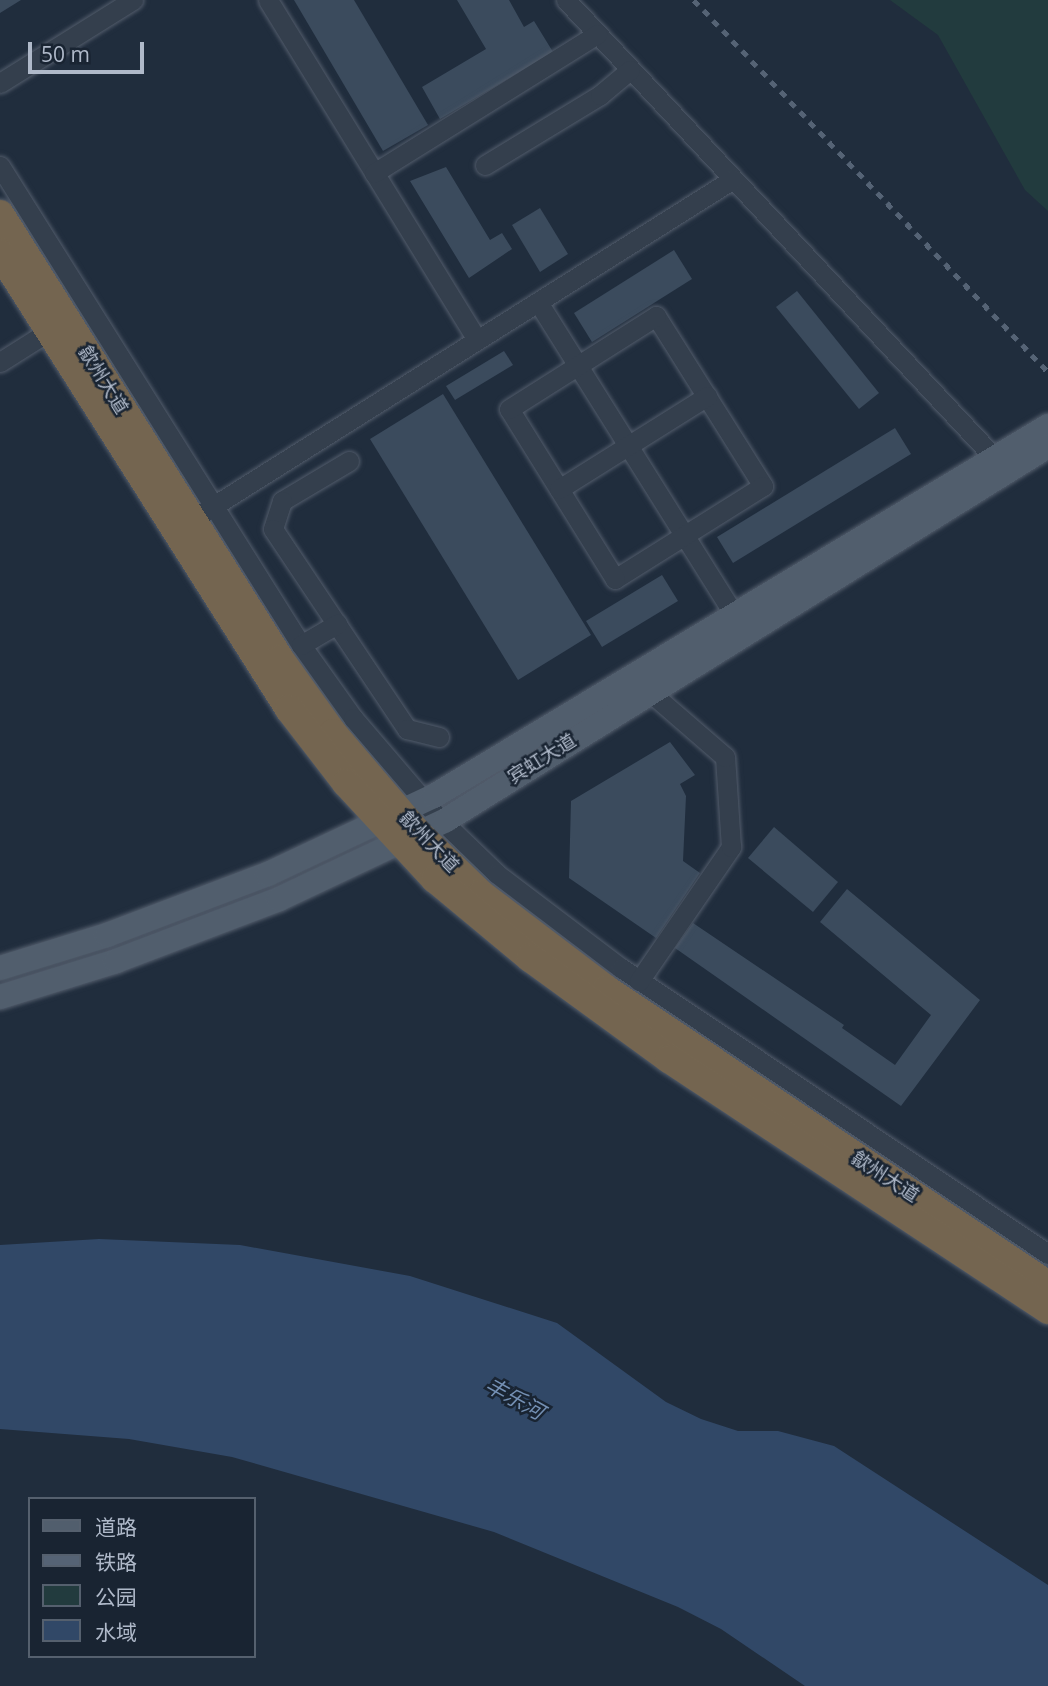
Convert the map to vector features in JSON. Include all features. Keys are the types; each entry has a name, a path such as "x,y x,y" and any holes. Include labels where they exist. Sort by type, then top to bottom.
{"highway":[{"name":"歙州大道","path":"0,214 202,513 306,697 421,833 481,894 606,989 1048,1285"},
{"name":"歙州大道","path":"0,253 9,286 49,331 263,670 317,746 401,812"},
{"name":"歙州大道","path":"421,833 467,909 604,1013 1048,1310"}],"main road":[{"name":"宾虹大道","path":"0,997 171,942 421,833 650,692 1001,465 1048,426"},
{"name":"宾虹大道","path":"0,968 162,916 401,812 1001,465 1048,446"}],"street":[{"path":"0,83 132,0"},
{"path":"268,0 478,340"},
{"path":"566,0 1001,465"},
{"path":"374,173 597,34"},
{"path":"485,164 600,95 630,70"},
{"path":"0,166 202,513 353,718 401,812"},
{"path":"202,513 733,179"},
{"path":"538,302 736,618"},
{"path":"656,316 763,486 615,579 509,408 578,365 656,316"},
{"path":"0,362 49,331"},
{"path":"559,489 707,396"},
{"path":"349,461 282,501 273,529 407,729 439,737"},
{"path":"301,645 337,624"},
{"path":"639,981 731,847 725,757 650,692"},
{"path":"421,833 497,874 639,981 1048,1254"}],"green space":[{"path":"890,0 1048,0 1048,211 1025,190 938,35"}],"water":[{"name":"丰乐河","path":"99,1239 240,1245 410,1276 557,1323 666,1402 701,1419 738,1431 778,1431 834,1446 1048,1585 1048,1686 805,1686 721,1629 678,1607 494,1532 232,1457 129,1439 0,1429 0,1245"}],"building":[{"path":"0,0 21,0 0,13"},
{"path":"294,0 354,0 428,125 383,151"},
{"path":"457,0 509,0 524,27 534,21 553,52 440,119 422,87 486,49"},
{"path":"446,167 490,240 502,233 512,249 469,278 410,181"},
{"path":"540,208 568,254 540,272 512,225"},
{"path":"674,250 692,279 592,342 574,313"},
{"path":"797,291 879,393 859,409 776,307"},
{"path":"504,351 513,365 455,400 446,386"},
{"path":"443,394 591,635 518,680 370,439"},
{"path":"895,428 911,454 733,563 717,537"},
{"path":"662,575 678,601 602,647 586,621"},
{"path":"670,742 695,775 680,784 686,796 683,861 700,873 656,938 569,878 571,801"},
{"path":"774,827 838,882 813,912 748,858"},
{"path":"847,889 980,1000 901,1106 675,948 693,923 844,1025 842,1028 895,1065 931,1015 820,922"}],"railway":[{"path":"694,0 1048,372"}]}
